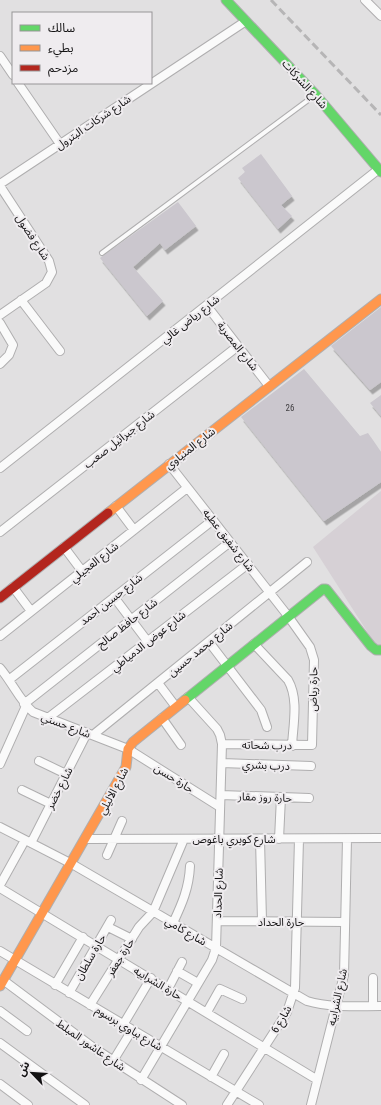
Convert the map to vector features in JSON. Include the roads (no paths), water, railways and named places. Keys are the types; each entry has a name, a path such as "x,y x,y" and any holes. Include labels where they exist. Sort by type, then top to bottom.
{"street":[{"name":"شارع الشركات","path":"226,0 315,94 380,170"},
{"path":"365,0 381,16"},
{"name":"شارع شركات البترول","path":"152,83 246,21"},
{"path":"0,56 12,74"},
{"path":"19,84 60,144"},
{"name":"شارع شركات البترول","path":"0,185 151,84"},
{"name":"شارع رياض غالي","path":"0,468 380,170"},
{"name":"شارع فضول","path":"0,185 52,266 50,278 0,315"},
{"name":"شارع المنياوي","path":"0,598 381,299"},
{"path":"21,300 60,351"},
{"name":"شارع المصرية","path":"207,306 269,386"},
{"path":"0,323 10,340 12,350 7,358 0,364"},
{"name":"شارع جبرائيل صعب","path":"0,532 238,346"},
{"name":"شارع شفيق عطيه","path":"169,464 288,616"},
{"name":"شارع العجيلي","path":"0,636 188,488"},
{"path":"116,506 134,530"},
{"name":"شارع حسين احمد","path":"10,679 212,520"},
{"name":"شارع حافظ صالح","path":"25,705 230,542"},
{"path":"64,547 82,571"},
{"name":"شارع محمد حسين","path":"90,734 158,683 307,562"},
{"name":"شارع عوض الدمياطي","path":"48,718 248,564"},
{"path":"13,587 32,611"},
{"path":"128,749 133,742 162,718 322,589 326,589 371,646 376,650 381,650"},
{"path":"114,597 148,642"},
{"name":"حارة رياض","path":"288,616 313,655 312,745"},
{"path":"209,642 261,710 267,727"},
{"path":"254,644 292,686 294,707 292,746"},
{"path":"0,668 10,679 25,705 1,758"},
{"path":"158,683 176,707"},
{"name":"شارع الحداد","path":"141,1080 212,960 216,948 222,744 217,729 188,697"},
{"name":"شارع حسني","path":"25,705 33,712 128,749"},
{"path":"162,718 181,746"},
{"name":"شارع خضر","path":"0,886 51,804 66,774 90,734"},
{"name":"درب شحاته","path":"222,744 292,746 312,745"},
{"name":"حارة حسن","path":"128,749 220,806"},
{"name":"شارع الاليلي","path":"2,983 72,864 126,767 128,749"},
{"path":"39,761 66,774"},
{"name":"درب بشري","path":"222,763 311,766"},
{"path":"22,790 51,804"},
{"name":"حارة روز مقار","path":"221,795 310,798"},
{"path":"279,839 281,797"},
{"path":"107,855 122,821"},
{"name":"شارع كامي","path":"0,827 72,864 294,994 319,1004 336,1006 377,1006"},
{"name":"شارع الشرابيه","path":"311,1105 316,1079 344,975 347,838"},
{"name":"شارع كوبري باغوص","path":"86,839 381,838"},
{"name":"حارة جعفر","path":"90,1005 140,927 153,912 184,839"},
{"path":"260,839 262,922"},
{"name":"شارع 6","path":"227,1105 287,1012 294,994 299,839"},
{"path":"173,923 188,887 190,866"},
{"name":"حارة الشرابيه","path":"0,886 316,1079"},
{"name":"حارة الحداد","path":"217,921 345,922"},
{"name":"حارة سلطان","path":"69,993 109,924 132,939"},
{"path":"55,984 83,937"},
{"name":"شارع بباوي برسوم","path":"0,951 259,1105"},
{"path":"168,989 182,962"},
{"path":"177,972 198,983"},
{"path":"123,1025 151,978"},
{"path":"373,978 377,1006"},
{"name":"شارع عاشور المبلط","path":"2,983 141,1080 182,1105"},
{"path":"207,1012 220,990 242,999"},
{"path":"0,1011 27,1031"},
{"path":"114,1061 132,1030"},
{"path":"0,1043 85,1105"},
{"path":"211,1077 224,1054"},
{"path":"0,1084 28,1105"}],"lane":[{"path":"102,253 315,94"}],"railway":[{"path":"271,0 381,115"}]}
